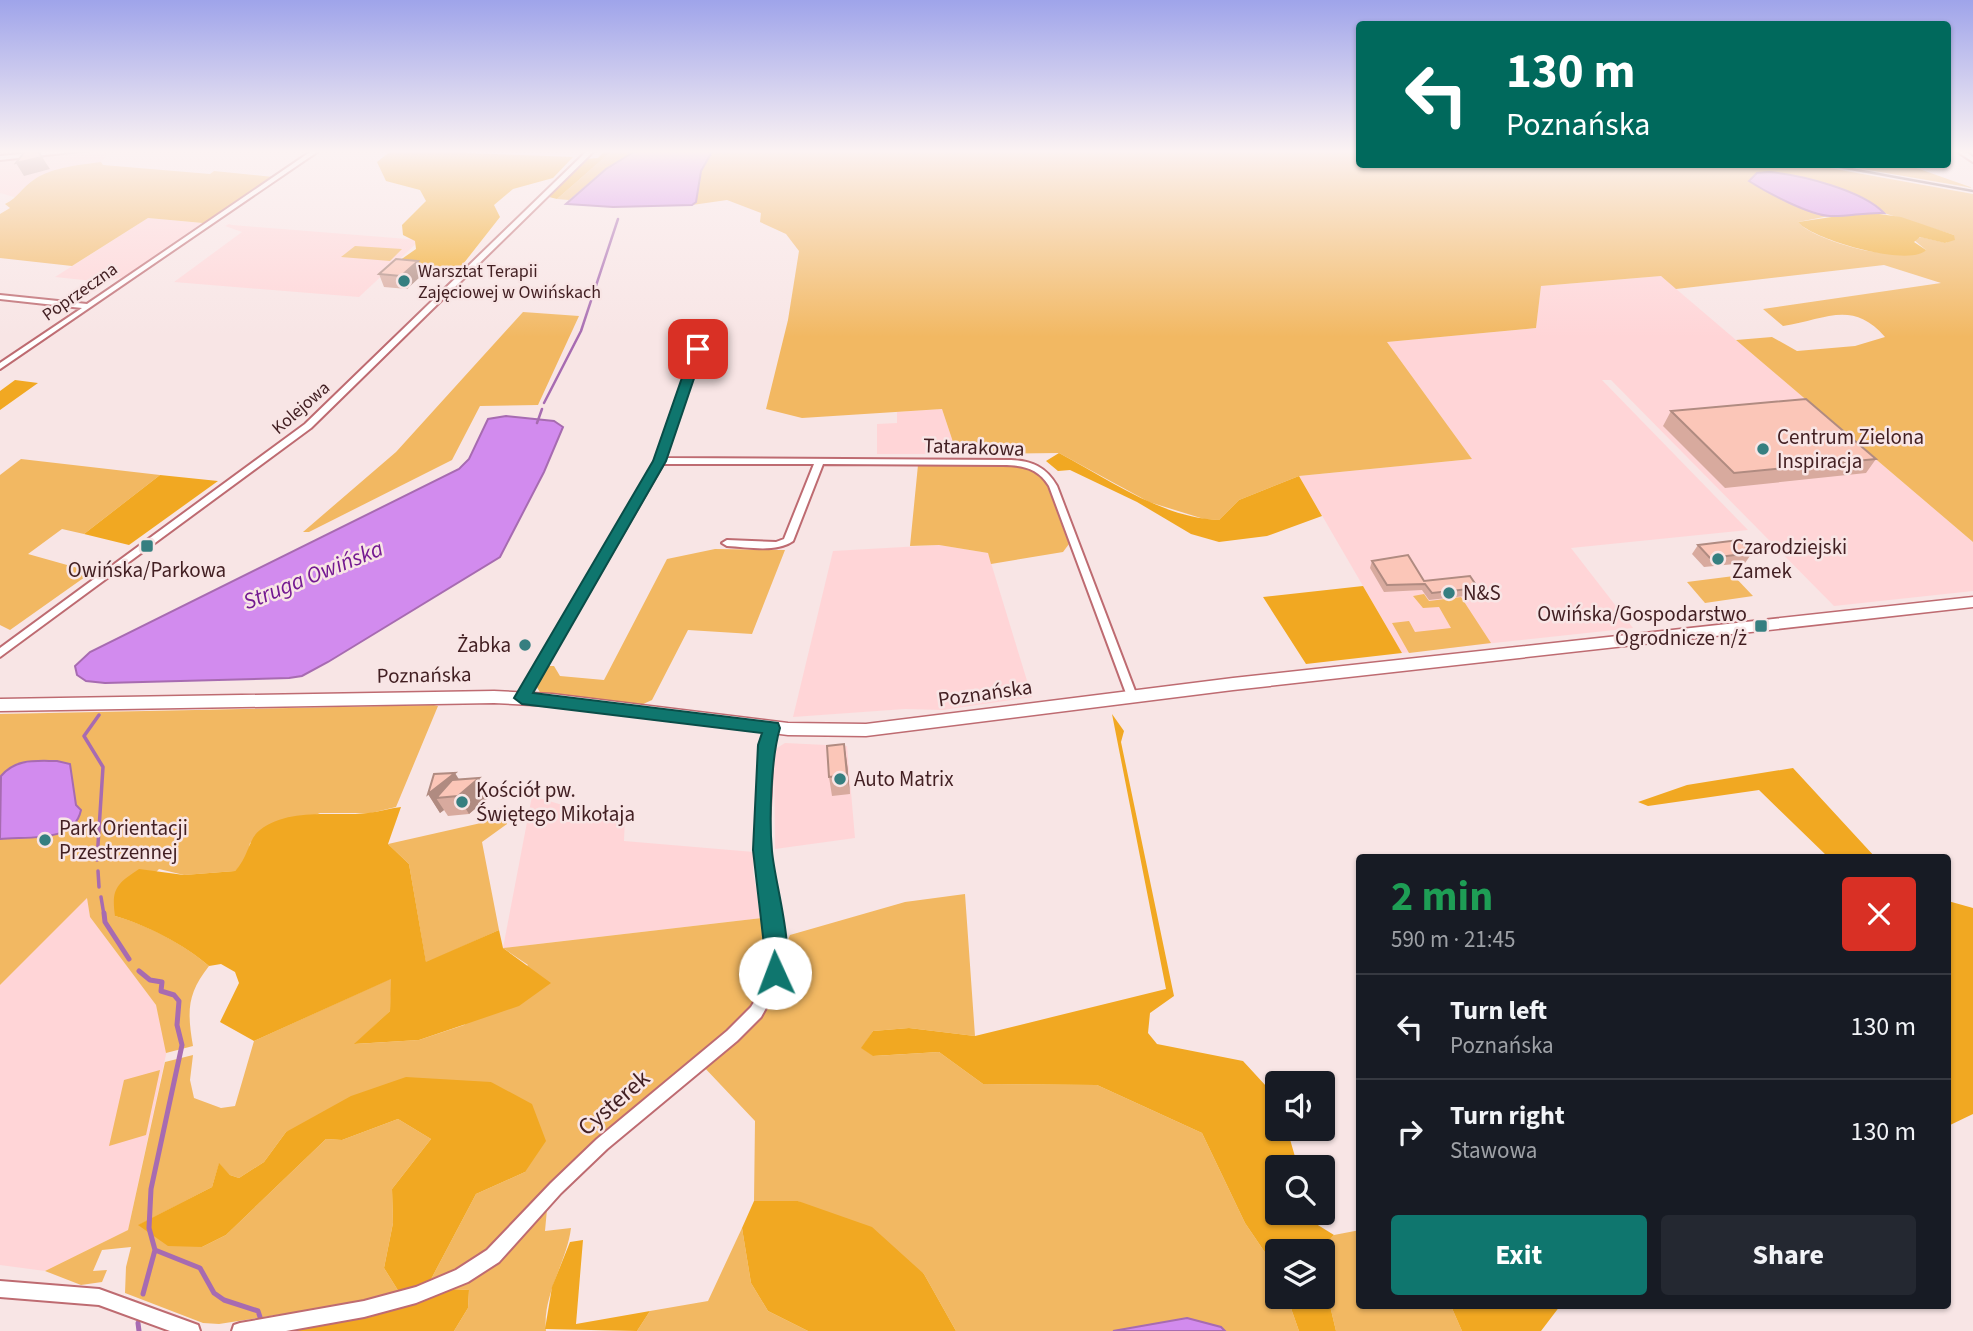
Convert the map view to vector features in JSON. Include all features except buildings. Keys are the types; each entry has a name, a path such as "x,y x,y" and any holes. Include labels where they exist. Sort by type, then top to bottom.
{"main road":[{"name":"Poznańska","path":"0,705 460,696 522,698 772,728 821,731 883,729 1132,696 1973,602"}],"street":[{"name":"Poprzeczna","path":"0,367 225,212"},
{"name":"Kolejowa","path":"1,651 308,426 528,212"},
{"path":"0,297 87,306"},
{"path":"522,698 660,461 705,326"},
{"name":"Tatarakowa","path":"660,461 1013,462 1043,471 1053,486 1132,696"},
{"path":"727,543 777,545 789,541 819,462"},
{"name":"Cysterek","path":"240,1331 364,1309 415,1295 462,1276 493,1256 556,1188 602,1144 756,1012 770,988 777,960 762,850 767,745 772,728"},
{"path":"0,1289 99,1297 192,1331"}],"shaded area":[{"path":"220,212 203,223 148,218 72,266 0,258 0,214"},
{"path":"415,212 498,212 500,217 460,268 396,263 416,249 415,241 403,235 402,225"},
{"path":"759,212 1819,212 1829,216 1798,222 1834,242 1867,251 1894,253 1926,250 1914,240 1921,237 1946,243 1954,235 1883,212 1973,212 1973,542 1736,340 1772,337 1797,351 1855,346 1885,337 1873,325 1849,315 1783,326 1763,309 1941,283 1884,265 1676,289 1661,276 1541,286 1536,328 1387,342 1472,459 1299,476 1239,500 1219,520 1204,519 1149,502 1059,453 957,454 942,409 802,418 766,409 788,320 799,251 786,234 760,222 761,213"},
{"path":"1866,212 1901,217 1954,235 1955,240 1945,243 1920,237 1914,242 1926,250 1916,255 1882,254 1821,236 1798,222"},
{"path":"148,218 202,223 123,277 103,282 55,277"},
{"path":"229,224 420,240 359,297 174,282 242,232 225,226"},
{"path":"355,246 402,249 390,261 341,257"},
{"path":"1661,276 1973,542 1973,591 1834,606 1611,380 1602,380 1748,530 1571,548 1633,628 1402,653 1299,476 1472,459 1387,342 1536,328 1541,286"},
{"path":"523,312 579,316 538,405 480,406 452,460 309,532 303,532 396,452"},
{"path":"15,380 38,383 0,410 0,391"},
{"path":"942,409 957,454 877,454 877,424 897,423 897,412"},
{"path":"1059,453 1136,496 1198,518 1219,520 1239,500 1299,476 1322,516 1267,536 1219,542 1191,534 1137,502 1070,470 1058,471 1046,461"},
{"path":"21,459 160,475 84,534 62,529 28,554 92,572 10,630 0,625 0,475"},
{"path":"1007,464 1038,471 1046,482 1069,544 1063,552 991,564 988,553 939,545 910,546 918,465"},
{"path":"160,475 218,481 129,545 84,534"},
{"path":"939,545 988,553 1032,697 943,710 905,709 793,717 833,551"},
{"path":"715,549 785,550 752,634 688,630 652,700 641,705 541,694 535,684 548,666 554,666 560,676 604,680 667,559"},
{"path":"1734,576 1753,596 1705,603 1687,582"},
{"path":"1363,586 1402,653 1306,664 1263,597"},
{"path":"1424,594 1429,601 1461,597 1491,643 1409,653 1392,623 1409,621 1415,632 1451,628 1439,607 1423,608 1413,596"},
{"path":"438,706 396,807 371,813 320,813 250,843 246,860 235,871 184,875 159,869 115,916 165,936 209,966 196,985 190,1003 193,1046 166,1053 156,1005 90,917 87,898 0,985 0,714"},
{"path":"1112,714 1124,731 1121,742 1174,996 1150,1013 1148,1033 1157,1044 1243,1061 1265,1085 1265,1141 1290,1141 1295,1155 1265,1155 1265,1225 1318,1225 1334,1235 1330,1239 1265,1239 1265,1252 1245,1223 1202,1133 1097,1085 983,1084 939,1052 873,1056 861,1048 873,1031 909,1028 975,1036 1166,989"},
{"path":"785,743 847,746 855,838 775,849 774,750"},
{"path":"1793,768 1872,854 1825,854 1759,790 1648,806 1638,802 1687,785"},
{"path":"532,796 613,820 625,815 624,841 754,852 753,872 762,918 503,948"},
{"path":"401,807 388,844 409,864 426,962 499,930 503,948 551,983 519,1006 419,1040 354,1044 390,1011 391,979 254,1041 220,1022 239,983 235,972 221,964 209,966 164,936 115,916 114,899 117,888 139,869 184,875 235,871 256,834 272,823 312,814 368,813"},
{"path":"507,807 507,824 482,842 499,930 426,963 409,864 388,844 481,823 482,812"},
{"path":"965,894 975,1036 909,1028 873,1031 862,1048 874,1056 939,1052 983,1084 1097,1085 1202,1133 1245,1223 1265,1252 1265,1309 1291,1309 1299,1331 1225,1331 1221,1327 1187,1318 1113,1331 956,1331 924,1274 798,1201 754,1201 755,1121 702,1065 757,1013 773,994 790,935 905,902"},
{"path":"87,897 90,917 156,1005 167,1050 128,1230 45,1271 0,1265 0,985"},
{"path":"1951,902 1973,908 1973,1114 1951,1125"},
{"path":"762,918 772,942 770,968 760,993 747,1014 575,1159 501,1237 466,1266 429,1283 476,1194 525,1172 491,1082 286,1132 264,1162 239,1178 230,1175 219,1164 212,1187 139,1225 202,1247 226,1235 326,1139 342,1140 398,1119 431,1139 392,1189 393,1223 384,1268 399,1292 360,1302 219,1324 203,1323 125,1293 126,1267 131,1247 102,1250 93,1271 107,1270 102,1282 81,1285 45,1271 128,1230 165,1062 193,1055 190,1080 194,1098 221,1108 235,1106 254,1041 392,978 390,1011 355,1044 419,1040 464,1025 528,965 503,948"},
{"path":"160,1070 146,1135 109,1146 124,1080"},
{"path":"406,1077 491,1082 532,1104 546,1141 525,1172 476,1194 429,1283 399,1292 384,1268 393,1223 392,1189 431,1139 398,1119 342,1140 326,1139 226,1235 202,1247 168,1246 138,1225 212,1187 219,1163 230,1175 239,1178 264,1162 286,1132 351,1096"},
{"path":"754,1201 798,1201 872,1227 924,1274 956,1331 808,1331 768,1311 751,1283 742,1228"},
{"path":"547,1209 545,1231 571,1228 548,1304 546,1331 454,1331 468,1308 469,1290 452,1289 488,1268"},
{"path":"742,1228 751,1283 768,1311 808,1331 637,1331 650,1311 708,1301"},
{"path":"1356,1231 1356,1309 1452,1309 1462,1331 1336,1331 1331,1309 1335,1309 1335,1239 1329,1239 1334,1235"},
{"path":"583,1240 576,1324 650,1311 637,1331 545,1329 552,1287 570,1242"},
{"path":"451,1289 469,1290 468,1308 454,1331 278,1331 370,1317"},
{"path":"1291,1309 1331,1309 1336,1331 1299,1331"},
{"path":"1452,1309 1558,1309 1541,1331 1462,1331"}],"water":[{"path":"1811,212 1884,213 1843,216"},
{"path":"506,416 554,421 563,427 544,472 500,557 328,662 302,676 289,678 105,683 86,681 77,675 75,666 90,652 459,469 469,459 488,419"},
{"path":"57,761 70,764 76,805 81,810 77,821 69,828 48,836 0,839 1,776 20,763"},
{"path":"1187,1318 1221,1327 1225,1331 1113,1331"}],"waterway":[{"name":"Struga Owińska","path":"544,403 581,331 618,219"},
{"name":"Struga Owińska","path":"537,423 542,409"},
{"name":"Struga Owińska","path":"97,860 103,767 84,736 99,715"},
{"name":"Struga Owińska","path":"98,871 99,887"},
{"name":"Struga Owińska","path":"101,897 104,915"},
{"name":"Struga Owińska","path":"104,913 105,922 129,959"},
{"name":"Struga Owińska","path":"139,971 150,980 162,982 161,991 174,995 179,1001 177,1025 182,1045 151,1189 149,1228 155,1250"},
{"name":"Struga Owińska","path":"143,1294 155,1250"},
{"path":"155,1250 200,1268 214,1293 224,1300 258,1311 260,1317"},
{"name":"Struga Owińska","path":"138,1323 139,1331"}],"place":[{"name":"Warsztat Terapii Zajęciowej w Owińskach","path":"404,281"},
{"name":"Centrum Zielona Inspiracja","path":"1763,449"},
{"name":"Owińska/Parkowa","path":"147,546"},
{"name":"Czarodziejski Zamek","path":"1718,559"},
{"name":"N&S","path":"1449,593"},
{"name":"Owińska/Gospodarstwo Ogrodnicze n/ż","path":"1761,626"},
{"name":"Żabka","path":"525,645"},
{"name":"Auto Matrix","path":"840,779"},
{"name":"Kościół pw. Świętego Mikołaja","path":"462,802"},
{"name":"Park Orientacji Przestrzennej","path":"45,840"}],"route":[{"path":"698,349 660,461 522,698 772,728 767,745 762,850 776,949 775,973"}]}
